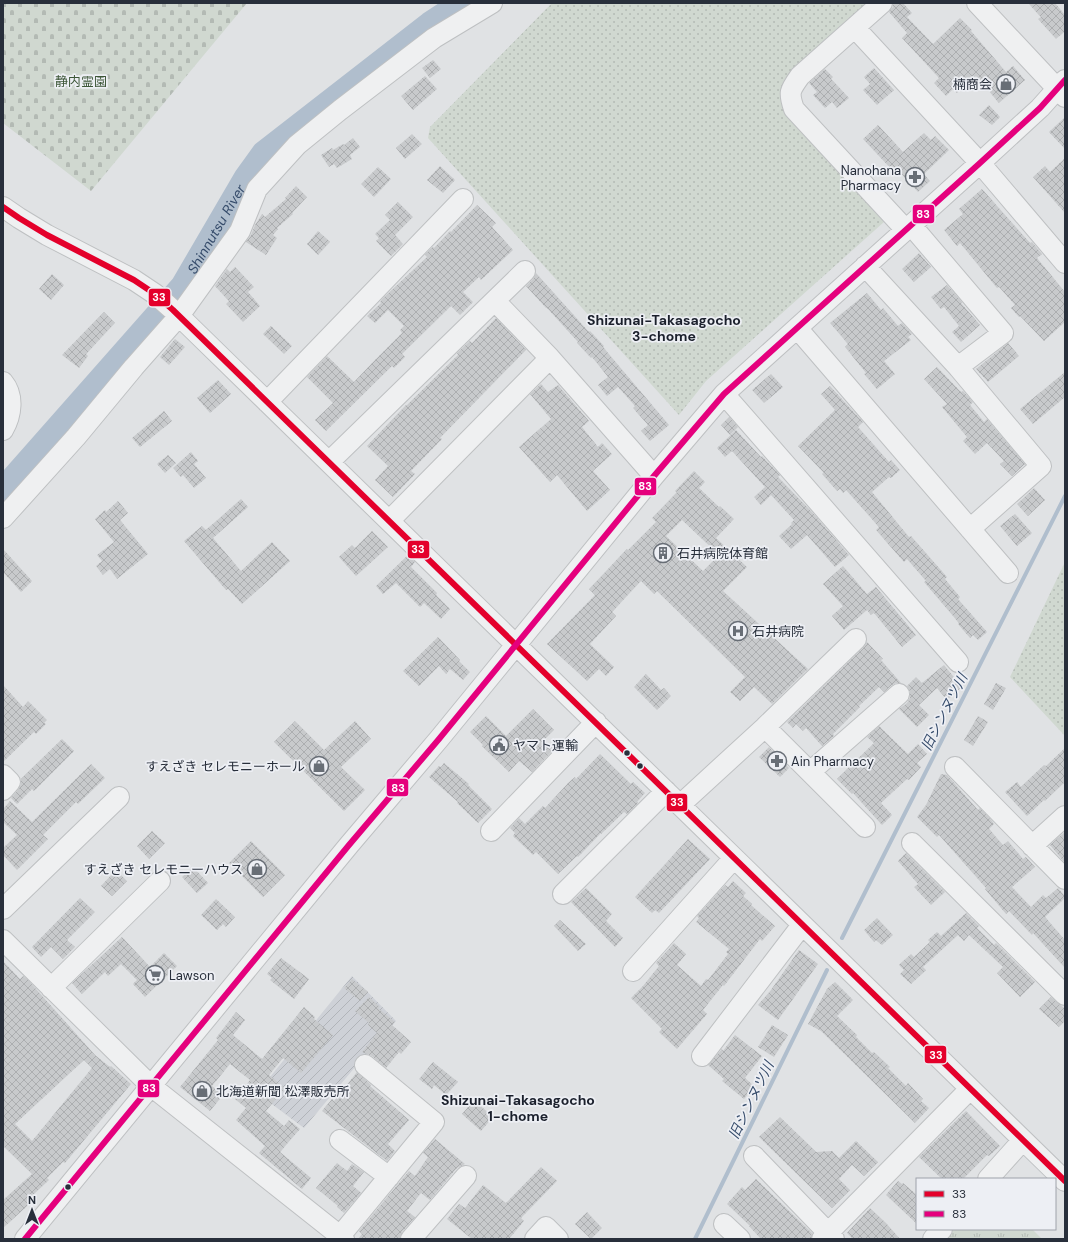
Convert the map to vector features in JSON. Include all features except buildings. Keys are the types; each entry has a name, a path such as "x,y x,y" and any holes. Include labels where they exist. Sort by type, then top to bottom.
{"street":[{"path":"3,518 76,437 134,367 240,231 257,189 297,145 434,38 492,3"},
{"path":"882,3 800,76 793,86 790,97 794,109 908,227 1003,333 958,367"},
{"path":"25,1239 654,476 724,394 1062,88 985,6"},
{"path":"855,28 980,163 1065,263"},
{"path":"267,402 463,199"},
{"path":"3,207 47,235 122,274 156,294 1065,1181"},
{"path":"865,266 958,367 1041,466 970,529"},
{"path":"329,462 496,301 525,271"},
{"path":"496,301 550,358 654,476"},
{"path":"797,328 1008,573"},
{"path":"389,521 550,358"},
{"path":"3,382 8,388 11,409 3,430"},
{"path":"724,394 958,662"},
{"path":"680,805 765,727 856,639"},
{"path":"810,772 899,694"},
{"path":"491,831 596,722"},
{"path":"765,727 865,827"},
{"path":"955,767 1065,879"},
{"path":"3,775 10,782 3,790"},
{"path":"563,894 666,791"},
{"path":"3,909 119,796"},
{"path":"1032,846 1065,816"},
{"path":"912,843 1065,995"},
{"path":"633,971 734,858"},
{"path":"51,988 160,881"},
{"path":"702,1056 802,925"},
{"path":"3,940 151,1086 342,1238 434,1122 365,1065"},
{"path":"754,1156 828,1237 970,1089"},
{"path":"340,1140 389,1177"},
{"path":"989,1178 1023,1140"},
{"path":"411,1239 466,1176"},
{"path":"724,1224 740,1239"},
{"path":"535,1239 546,1227 558,1239"},
{"path":"933,1239 941,1230"}],"shaded area":[{"path":"352,976 396,1021 304,1128 257,1093"}],"green space":[{"name":"静内霊園","path":"3,3 247,3 91,191 3,123"},
{"path":"552,3 866,3 785,79 783,105 884,222 706,381 679,415 428,138 430,127"},
{"path":"1065,562 1065,736 1010,677"},
{"path":"953,1230 1033,1230 1042,1239 945,1239"}],"waterway":[{"name":"Shinnutsu River","path":"3,490 183,286 246,178 264,153 430,24 462,3"},
{"name":"旧シンヌツ川","path":"842,938 1065,496"},
{"name":"旧シンヌツ川","path":"695,1239 827,970"}],"transit line":[{"name":"83","path":"25,1239 349,845 439,739 654,476 724,394 1040,108 1065,80"},
{"name":"33","path":"3,207 47,235 134,280 155,294 173,310 1065,1181"}],"place":[{"name":"楠商会","path":"1006,84"},
{"name":"Nanohana Pharmacy","path":"915,177"},
{"name":"石井病院体育館","path":"663,553"},
{"name":"石井病院","path":"738,631"},
{"name":"ヤマト運輸","path":"499,745"},
{"name":"Ain Pharmacy","path":"777,761"},
{"name":"すえざき セレモニーホール","path":"319,766"},
{"name":"すえざき セレモニーハウス","path":"257,869"},
{"name":"Lawson","path":"155,975"},
{"name":"北海道新聞 松澤販売所","path":"202,1091"}],"district":[{"name":"Shizunai-Takasagocho 3-chome","path":"664,328"},
{"name":"Shizunai-Takasagocho 1-chome","path":"518,1108"}]}
